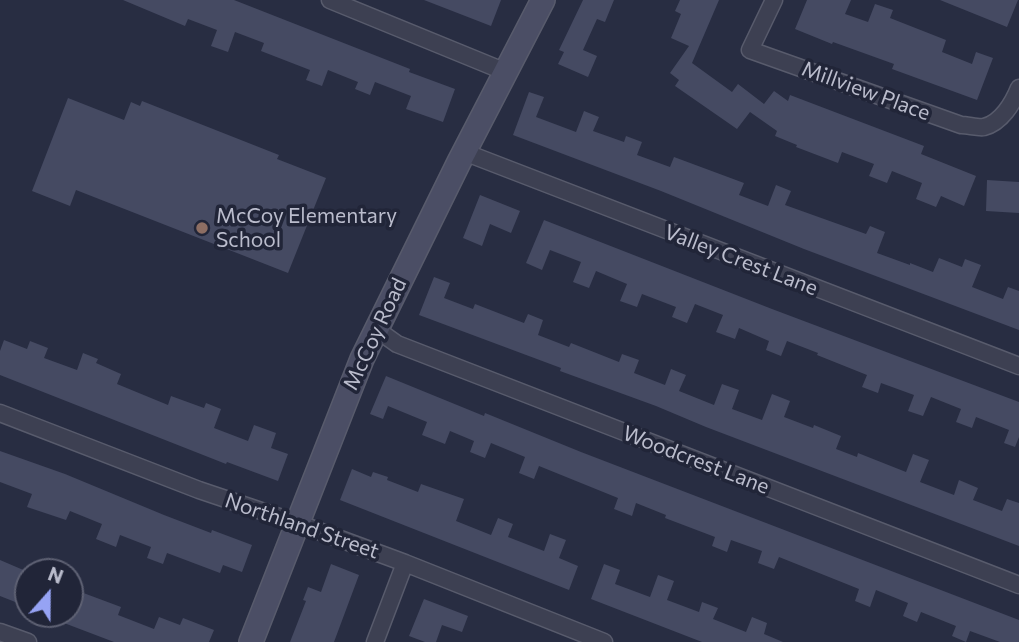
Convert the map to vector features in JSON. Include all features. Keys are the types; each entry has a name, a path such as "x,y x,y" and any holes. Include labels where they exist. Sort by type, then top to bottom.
{"street":[{"path":"330,0 506,72"},
{"name":"McCoy Road","path":"251,642 357,370 464,152 543,0"},
{"name":"Millview Place","path":"774,0 750,50 961,125 984,127 999,119 1019,89"},
{"name":"Valley Crest Lane","path":"464,152 1019,366"},
{"name":"Woodcrest Lane","path":"376,329 397,344 1019,586"},
{"name":"Northland Street","path":"0,413 199,490 404,563 594,640"},
{"path":"375,642 404,563"},
{"path":"0,632 28,642"}],"building":[{"path":"123,0 234,0 455,89 443,122 406,109 411,96 375,82 370,95 355,89 358,82 328,70 322,86 306,80 310,70 261,51 264,43 235,32 228,52 211,46 217,30 188,19 185,26"},
{"path":"424,0 501,0 491,26"},
{"path":"583,0 614,0 605,22 597,19 583,50 597,56 588,77 558,64 564,52 559,50"},
{"path":"680,0 719,0 692,63 732,92 738,84 764,104 774,91 788,101 790,95 924,146 921,154 976,176 964,206 941,196 936,207 916,199 922,183 892,171 887,183 869,176 874,164 842,152 838,163 796,147 797,145 775,136 777,131 750,112 737,129 675,86 679,80 670,73 689,46 671,38 681,14 675,11"},
{"path":"807,0 851,0 845,14 868,22 875,4 893,10 890,18 946,40 942,52 972,64 976,52 993,58 977,100 892,69 894,64 795,29"},
{"path":"940,0 1018,0 1007,27"},
{"path":"529,92 544,97 536,117 576,132 584,111 599,117 593,131 624,142 626,136 642,142 637,155 670,167 674,157 744,183 739,195 768,206 776,185 791,191 785,205 866,234 870,226 885,232 877,253 933,272 939,258 962,267 965,259 981,265 972,287 1003,299 1008,287 1019,291 1019,330 513,135"},
{"path":"68,98 124,120 131,102 140,106 142,101 279,155 277,159 326,178 288,273 76,190 70,206 32,191"},
{"path":"987,180 1019,182 1019,213 986,211"},
{"path":"480,195 520,211 511,233 490,224 482,246 463,238"},
{"path":"544,220 1019,402 1019,437 1015,447 1004,443 1009,430 976,417 972,428 956,422 961,409 931,397 923,416 908,411 914,395 881,383 878,393 862,387 867,375 787,341 781,356 766,350 769,341 739,328 735,339 716,332 723,315 695,304 687,323 672,317 676,307 642,294 637,307 620,301 627,284 596,271 589,288 573,282 581,262 550,250 542,270 526,263"},
{"path":"434,277 450,283 444,298 473,309 475,304 524,323 528,314 543,320 538,335 569,347 571,343 619,362 622,354 639,360 634,373 665,385 671,369 686,375 679,391 714,405 722,384 739,390 732,409 762,420 772,394 790,401 784,417 841,436 836,449 857,457 858,453 906,472 913,454 929,460 920,482 954,495 959,480 978,488 973,500 1002,511 1007,499 1019,503 1019,546 419,315"},
{"path":"4,340 27,349 30,341 48,348 44,358 77,370 83,353 98,359 96,363 121,374 117,384 168,405 171,396 204,408 206,403 221,409 214,428 248,441 254,425 276,433 271,448 288,454 278,481 227,462 226,464 0,375 0,351"},
{"path":"386,376 1019,620 1019,642 1000,642 970,631 966,642 952,636 956,626 921,612 917,622 903,616 908,603 876,590 870,607 855,601 859,589 779,557 774,569 758,563 762,551 731,540 727,552 712,546 715,537 665,518 666,515 636,503 632,516 614,509 618,498 539,466 534,479 519,473 525,457 491,443 485,458 470,452 474,441 450,431 445,444 422,435 427,422 388,406 383,419 370,414"},
{"path":"0,451 65,474 211,533 212,530 252,545 242,572 223,565 220,573 167,553 163,564 147,558 151,547 120,535 116,547 96,539 102,524 70,511 66,520 27,507 32,494 0,482"},
{"path":"352,469 371,477 373,472 388,477 387,480 418,492 421,484 464,499 456,521 491,535 498,518 513,524 508,537 544,551 550,534 566,540 559,558 578,566 569,590 340,500"},
{"path":"0,560 14,566 14,602 0,596"},
{"path":"331,564 359,575 334,642 290,642 306,601 303,600 308,587 321,592"},
{"path":"604,564 620,570 615,584 650,597 658,575 674,581 667,600 699,612 702,602 718,608 713,619 746,632 752,617 767,623 764,634 783,642 702,642 591,599"},
{"path":"84,593 121,607 118,615 154,629 159,617 180,625 183,618 214,630 209,642 114,642 77,628 84,628"},
{"path":"424,599 468,616 462,632 442,625 436,642 425,642 409,636"}],"place":[{"name":"McCoy Elementary School","path":"202,228"}]}
